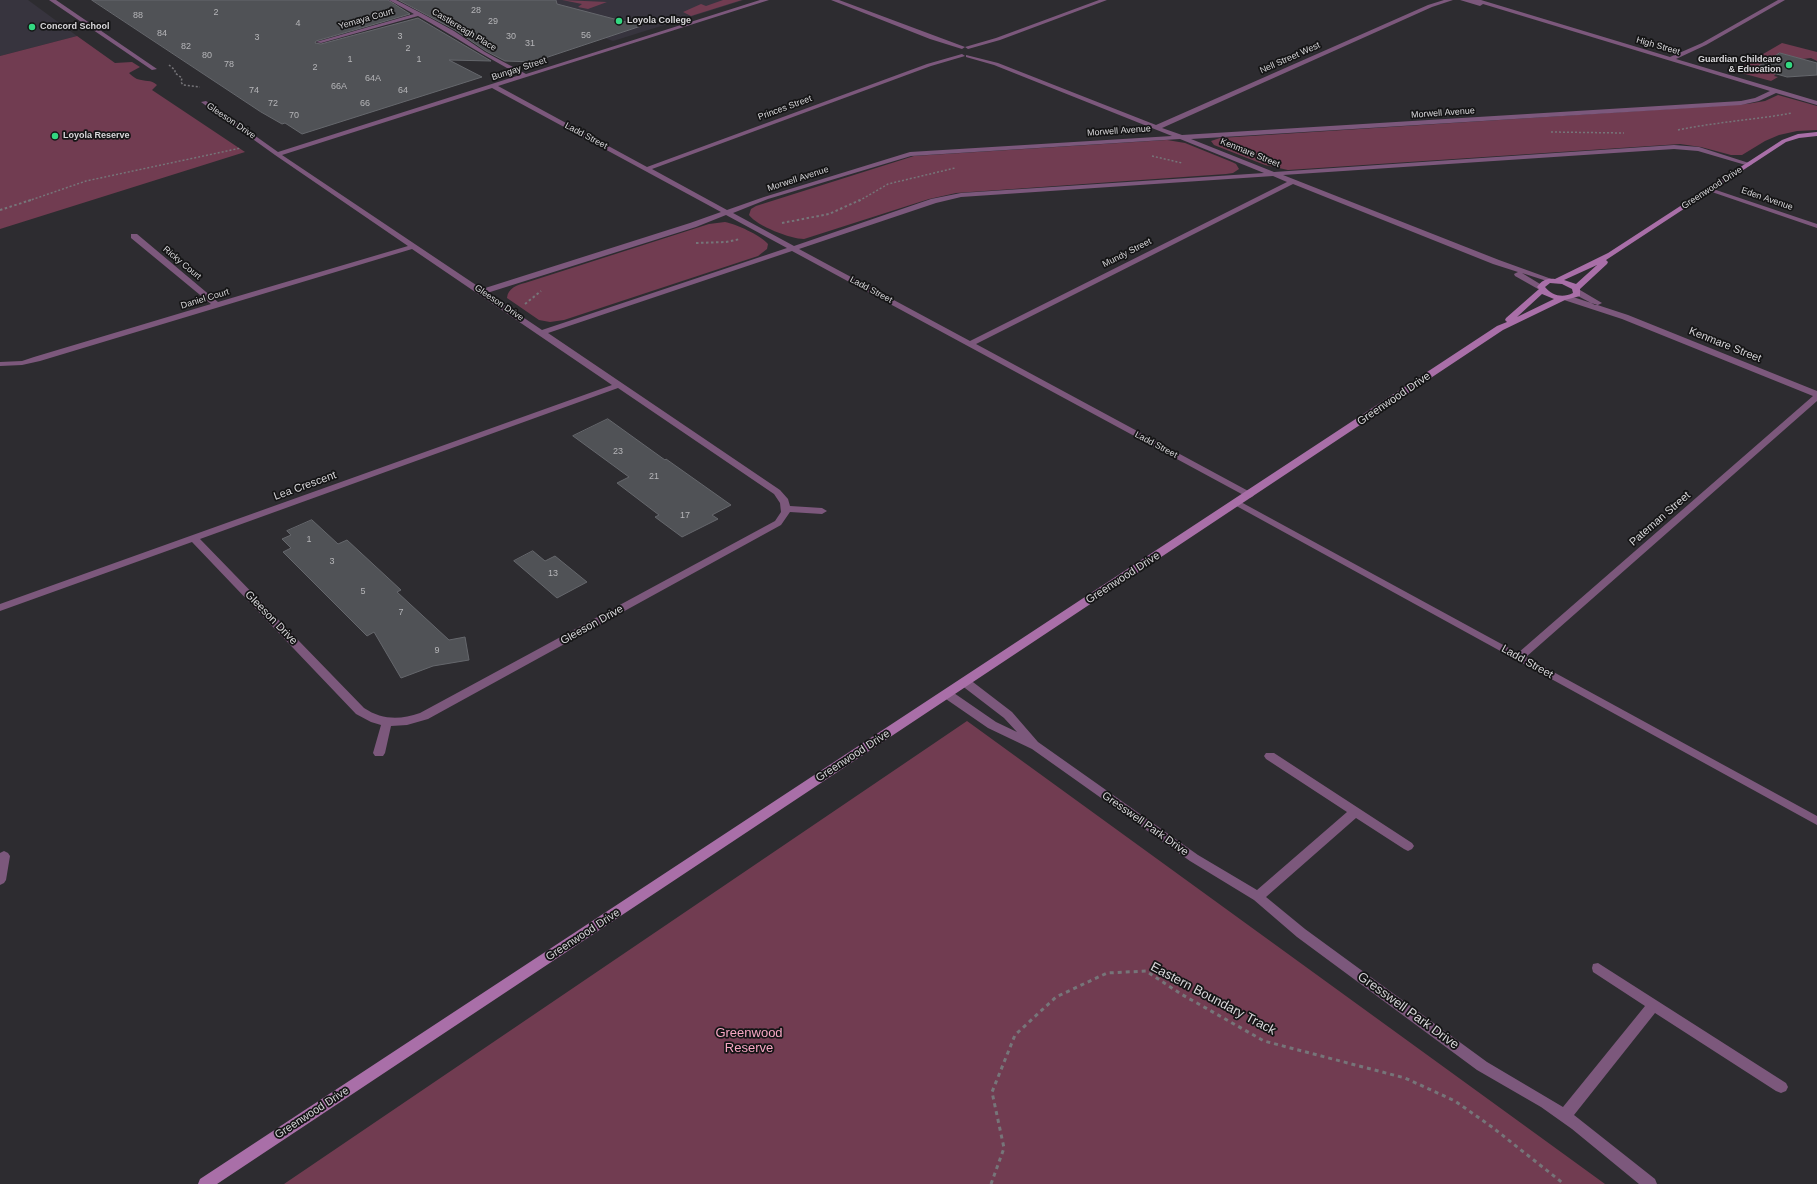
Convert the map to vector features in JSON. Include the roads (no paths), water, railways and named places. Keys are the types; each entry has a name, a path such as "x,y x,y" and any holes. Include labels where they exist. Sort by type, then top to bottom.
{"street":[{"path":"52,0 154,69"},
{"name":"Castlereagh Place","path":"392,0 461,37 483,53 526,76"},
{"name":"Bungay Street","path":"278,154 766,0"},
{"path":"834,0 932,38 965,48 998,40 1104,0"},
{"name":"Nell Street West","path":"1430,6 1438,0"},
{"name":"Nell Street West","path":"1158,127 1430,6 1450,0"},
{"name":"High Street","path":"1463,0 1494,7 1817,103"},
{"name":"High Street","path":"1475,0 1494,7"},
{"path":"1670,59 1704,44 1782,0"},
{"name":"Yemaya Court","path":"319,42 419,14"},
{"path":"932,38 954,52"},
{"path":"976,52 998,40"},
{"path":"1679,62 1704,44"},
{"name":"Kenmare Street","path":"965,48 976,52 996,64"},
{"name":"Princes Street","path":"929,65 965,48"},
{"name":"Kenmare Street","path":"954,52 996,64 1496,262 1554,281"},
{"name":"Princes Street","path":"647,169 929,65 976,52"},
{"name":"Ladd Street","path":"493,86 1249,495"},
{"name":"Morwell Avenue","path":"482,292 693,225 766,198 910,154 1742,103 1762,99 1776,90"},
{"name":"Gleeson Drive","path":"194,538 360,711 368,717 387,722 411,721 431,712 778,523 783,519 786,509 784,500 777,492 278,154 204,102"},
{"name":"Greenwood Drive","path":"1500,328 1542,288 1544,283 1554,281 1611,255 1784,141 1798,136 1817,134"},
{"path":"541,333 934,201 961,195 1674,147 1699,149 1749,164"},
{"name":"Mundy Street","path":"970,344 1293,181"},
{"name":"Eden Avenue","path":"1711,190 1817,226"},
{"name":"Ricky Court","path":"134,236 218,306"},
{"name":"Daniel Court","path":"0,364 22,363 37,359 414,246"},
{"name":"Greenwood Drive","path":"206,1184 1500,328 1565,298 1574,296 1577,290 1611,255"},
{"name":"Kenmare Street","path":"1496,262 1542,288"},
{"path":"1554,281 1568,283 1577,290"},
{"path":"1542,288 1548,294 1565,298"},
{"name":"Kenmare Street","path":"1577,290 1625,317"},
{"name":"Kenmare Street","path":"1565,298 1625,317 1817,394"},
{"name":"Lea Crescent","path":"0,608 619,385"},
{"name":"Pateman Street","path":"1519,658 1817,397"},
{"name":"Ladd Street","path":"1236,503 1817,821"},
{"path":"786,509 822,511"},
{"name":"Gresswell Park Drive","path":"965,682 1008,715 1036,746"},
{"name":"Gresswell Park Drive","path":"947,694 992,725 1036,746 1194,858 1258,897 1301,933 1482,1066 1546,1103 1565,1116 1622,1164 1650,1184"},
{"path":"379,753 387,722"},
{"path":"1270,756 1408,846"},
{"path":"1258,897 1355,812"},
{"path":"0,880 4,856"},
{"path":"1598,968 1781,1087"},
{"path":"1565,1116 1654,1005"}],"place":[{"name":"Loyola College","path":"619,21"},
{"name":"Concord School","path":"32,27"},
{"name":"Guardian Childcare & Education","path":"1789,65"},
{"name":"Loyola Reserve","path":"55,136"}],"park label":[{"name":"Greenwood Reserve","path":"749,1040"}]}
